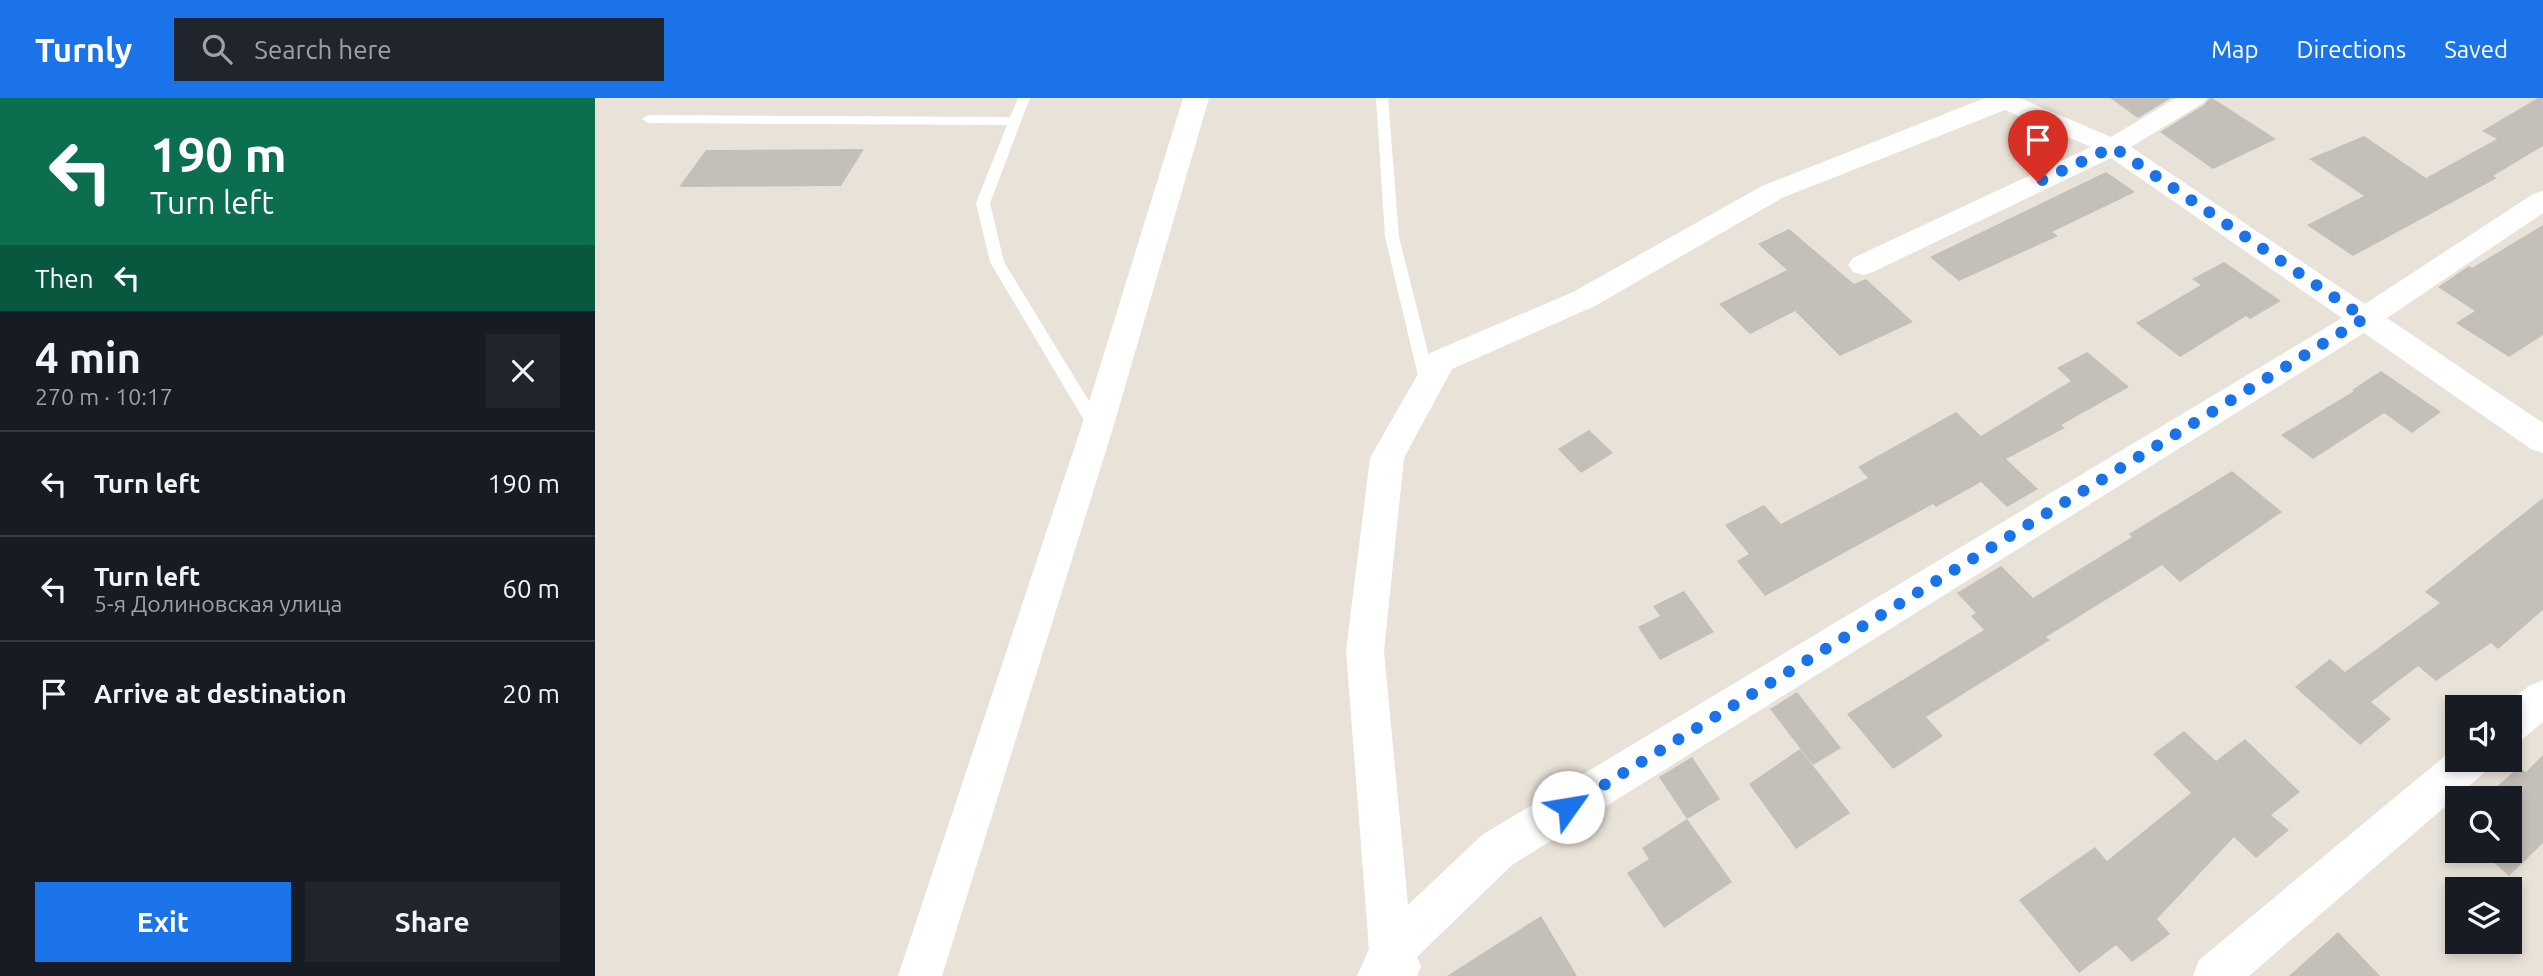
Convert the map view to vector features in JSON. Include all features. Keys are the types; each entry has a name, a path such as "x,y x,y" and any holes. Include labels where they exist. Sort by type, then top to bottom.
{"street":[{"path":"920,976 1097,428 1196,98"},
{"path":"1863,265 2113,147 2194,98"},
{"path":"1391,968 1365,651 1387,458 1441,361 1584,299 1772,192 2001,100 2113,147 2543,440"},
{"path":"1391,968 1497,850 2365,318 2543,200"},
{"path":"2522,715 2543,698"},
{"path":"2215,976 2456,772"}],"lane":[{"path":"1024,98 983,203 997,262 1097,428"},
{"path":"1382,98 1392,237 1428,384"},
{"path":"648,119 1015,121"}],"building":[{"path":"2110,98 2171,98 2138,118"},
{"path":"2210,98 2276,139 2213,169 2160,132 2204,105"},
{"path":"2538,98 2543,98 2543,146 2493,176 2497,178 2353,256 2307,225 2364,196 2309,159 2364,136 2426,178 2497,139 2482,131"},
{"path":"864,149 841,186 679,187 706,150"},
{"path":"2106,172 2135,192 2052,232 2058,236 1959,281 1930,257"},
{"path":"2543,225 2543,335 2509,357 2456,323 2475,311 2438,287 2469,266 2472,268"},
{"path":"1789,229 1854,284 1866,279 1913,322 1840,356 1795,311 1750,334 1719,304 1787,270 1758,244"},
{"path":"2224,262 2281,301 2250,319 2246,316 2180,357 2136,323 2201,285 2192,279"},
{"path":"2087,352 2129,387 2061,425 2065,428 2006,459 2038,489 2007,507 1981,482 1936,507 1933,504 1765,596 1737,561 1749,554 1725,525 1764,505 1781,524 1868,478 1858,467 1956,412 1981,436 2071,381 2057,368"},
{"path":"2381,371 2441,412 2412,433 2384,413 2313,459 2281,435 2354,391 2352,390"},
{"path":"1589,430 1613,453 1581,473 1558,449"},
{"path":"2232,471 2282,512 2180,582 2162,565 2046,637 2050,640 1926,717 1943,736 1893,769 1847,714 1984,630 1971,616 1976,613 1957,593 2001,566 2033,598 2132,537 2129,534"},
{"path":"2543,498 2543,610 2498,649 2491,643 2436,681 2418,666 2371,702 2391,719 2360,745 2295,687 2330,659 2345,672 2440,603 2425,592"},
{"path":"1684,591 1714,632 1660,660 1638,627 1660,616 1653,606"},
{"path":"1797,692 1841,748 1813,765 1770,709"},
{"path":"2184,731 2216,761 2245,739 2300,792 2271,815 2289,830 2256,858 2234,837 2157,919 2170,934 2132,962 2116,945 2079,973 2019,900 2095,847 2107,861 2191,793 2153,754"},
{"path":"1800,749 1850,813 1796,849 1749,784"},
{"path":"2543,755 2543,843 2509,876 2494,863 2522,863 2522,786 2498,786 2513,772 2522,772 2522,769 2526,772"},
{"path":"1692,757 1720,799 1687,819 1659,777"},
{"path":"1687,819 1732,882 1664,928 1627,873 1649,859 1642,848"},
{"path":"1541,916 1577,976 1447,976"},
{"path":"2338,932 2380,976 2289,976"}],"route":[{"path":"1568,807 2365,318 2113,147 2038,182"}]}
